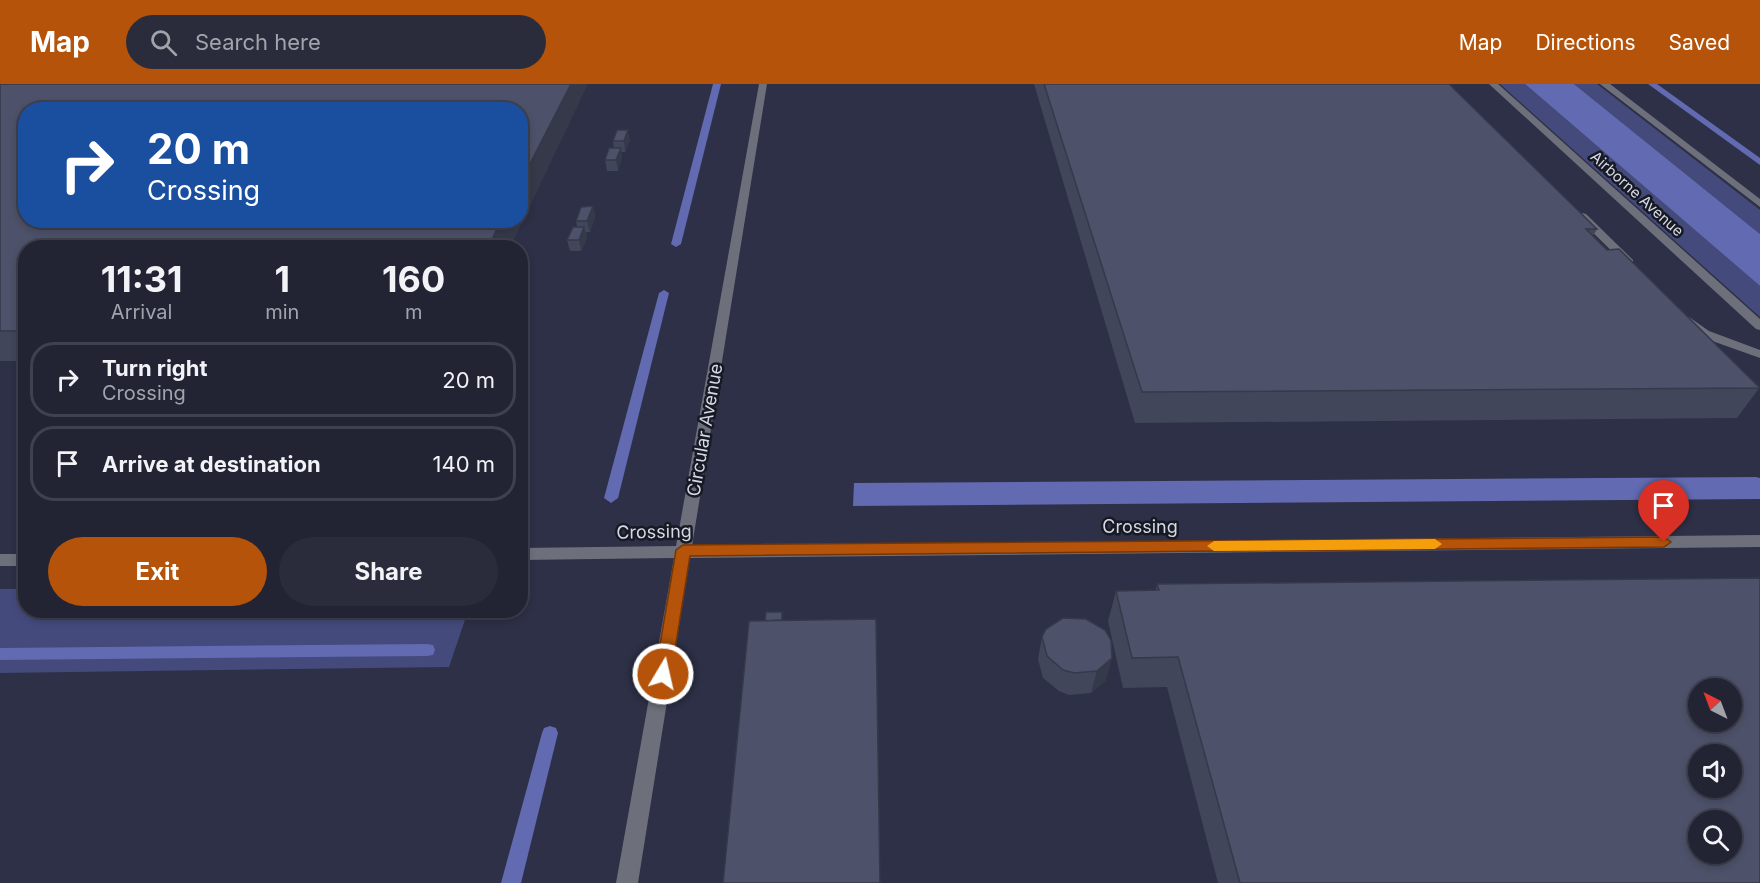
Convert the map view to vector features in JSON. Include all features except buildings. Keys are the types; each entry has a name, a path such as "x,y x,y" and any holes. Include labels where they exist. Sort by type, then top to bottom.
{"street":[{"name":"Circular Avenue","path":"627,883 763,84"},
{"name":"Airborne Avenue","path":"1493,84 1760,326"},
{"path":"1604,84 1760,204"},
{"path":"1574,208 1642,274"},
{"path":"1684,316 1705,334 1760,354"},
{"name":"Crossing","path":"528,554 683,550 1760,541"},
{"path":"0,560 18,560"}],"shaded area":[{"path":"1500,84 1525,84 1760,286 1760,317"},
{"path":"1525,84 1574,84 1760,234 1760,286"},
{"path":"1574,84 1597,84 1760,210 1760,234"},
{"path":"1760,478 1760,499 853,506 854,483"},
{"path":"0,589 18,589 18,618 466,618 449,667 0,673"}],"waterway":[{"path":"676,244 717,84"},
{"path":"1652,84 1760,162"},
{"path":"611,498 664,293"},
{"path":"0,654 427,650"},
{"path":"511,883 550,733"}],"slow traffic":[{"path":"1214,546 1435,544"}],"route":[{"path":"663,674 683,550 1664,542"}]}
